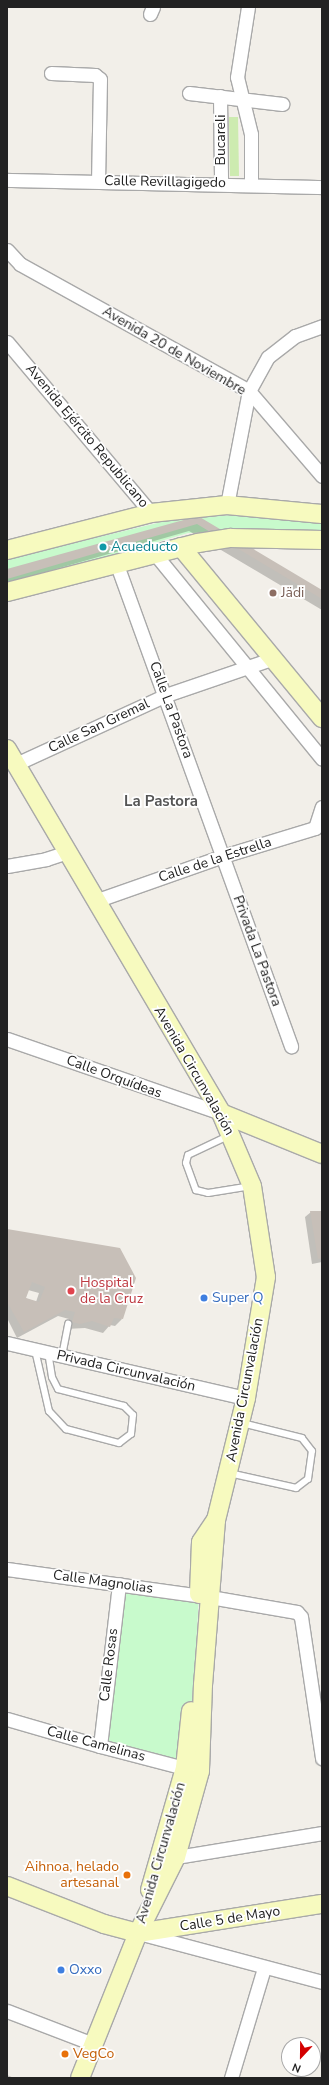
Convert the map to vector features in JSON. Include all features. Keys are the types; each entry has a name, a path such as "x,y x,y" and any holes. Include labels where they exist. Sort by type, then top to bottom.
{"street":[{"path":"248,7 237,77 238,89 244,99 251,134 251,185"},
{"path":"51,73 95,75 100,79 98,181"},
{"path":"189,93 282,104"},
{"name":"Bucareli","path":"220,96 221,183"},
{"name":"Calle Revillagigedo","path":"7,180 221,183 322,187"},
{"name":"Avenida 20 de Noviembre","path":"7,250 20,264 249,391 322,476"},
{"path":"227,505 249,391 268,357 295,336 322,326"},
{"name":"Avenida Ejército Republicano","path":"7,342 151,513"},
{"path":"7,550 151,513 227,505 322,514"},
{"path":"7,592 117,565 181,547 231,538 322,540"},
{"path":"181,547 322,718"},
{"path":"155,554 248,666 322,759"},
{"name":"Calle La Pastora","path":"117,565 166,696 223,856"},
{"name":"Calle San Gremal","path":"16,764 166,696 274,658"},
{"name":"Avenida Circunvalación","path":"7,748 95,901 221,1113 252,1186 266,1277 246,1398 229,1473 216,1520 204,1596 203,1684 192,1770 176,1857 138,1933"},
{"name":"Calle de la Estrella","path":"95,901 223,856 315,828 322,807"},
{"path":"7,866 46,859 68,852"},
{"name":"Privada La Pastora","path":"223,856 291,1046"},
{"name":"Calle Orquídeas","path":"7,1039 144,1088 221,1113"},
{"path":"221,1113 322,1154"},
{"name":"Privada Circunvalación","path":"7,1343 246,1398"},
{"name":"Calle Magnolias","path":"7,1569 291,1609 301,1616 322,1758"},
{"name":"Calle Rosas","path":"100,1746 119,1584"},
{"name":"Calle Camelinas","path":"7,1719 100,1746 192,1770"},
{"name":"Avenida Circunvalación","path":"138,1933 192,1770"},
{"path":"176,1857 322,1833"},
{"path":"7,1886 104,1924 264,1968 322,1982"},
{"name":"Calle 5 de Mayo","path":"138,1933 322,1904"},
{"path":"80,2078 138,1933"},
{"path":"231,2078 264,1968"},
{"path":"7,2011 93,2044"}],"lane":[{"path":"231,1135 188,1155 186,1163 196,1190 208,1193 252,1186"},
{"path":"62,1356 68,1324"},
{"path":"35,1350 49,1411 66,1430 119,1443 131,1434 133,1415 124,1406 58,1389 52,1377 48,1353"},
{"path":"229,1473 296,1488 308,1479 312,1451 302,1438 240,1423"}],"green space":[{"path":"229,117 238,117 239,176 230,176"},
{"path":"231,515 322,520 322,535 236,531 188,533 7,586 7,559 170,520"},
{"path":"119,1584 199,1595 194,1681 185,1768 100,1746"}],"building":[{"name":"Acueducto","path":"198,516 322,590 322,599 197,524 7,579 7,569"},
{"path":"310,1211 322,1211 322,1258 318,1259"},
{"name":"Hospital de la Cruz","path":"7,1229 120,1248 136,1278 123,1319 114,1318 110,1327 92,1321 80,1324 72,1322 75,1312 65,1310 24,1332 7,1302","holes":["32,1282 45,1287 39,1302 26,1298"]}],"place":[{"name":"Acueducto","path":"103,547"},
{"name":"Jädi","path":"273,593"},
{"name":"Hospital de la Cruz","path":"71,1291"},
{"name":"Super Q","path":"204,1298"},
{"name":"Aihnoa, helado artesanal","path":"127,1875"},
{"name":"Oxxo","path":"61,1970"},
{"name":"VegCo","path":"65,2054"}],"district":[{"name":"La Pastora","path":"161,802"}]}
